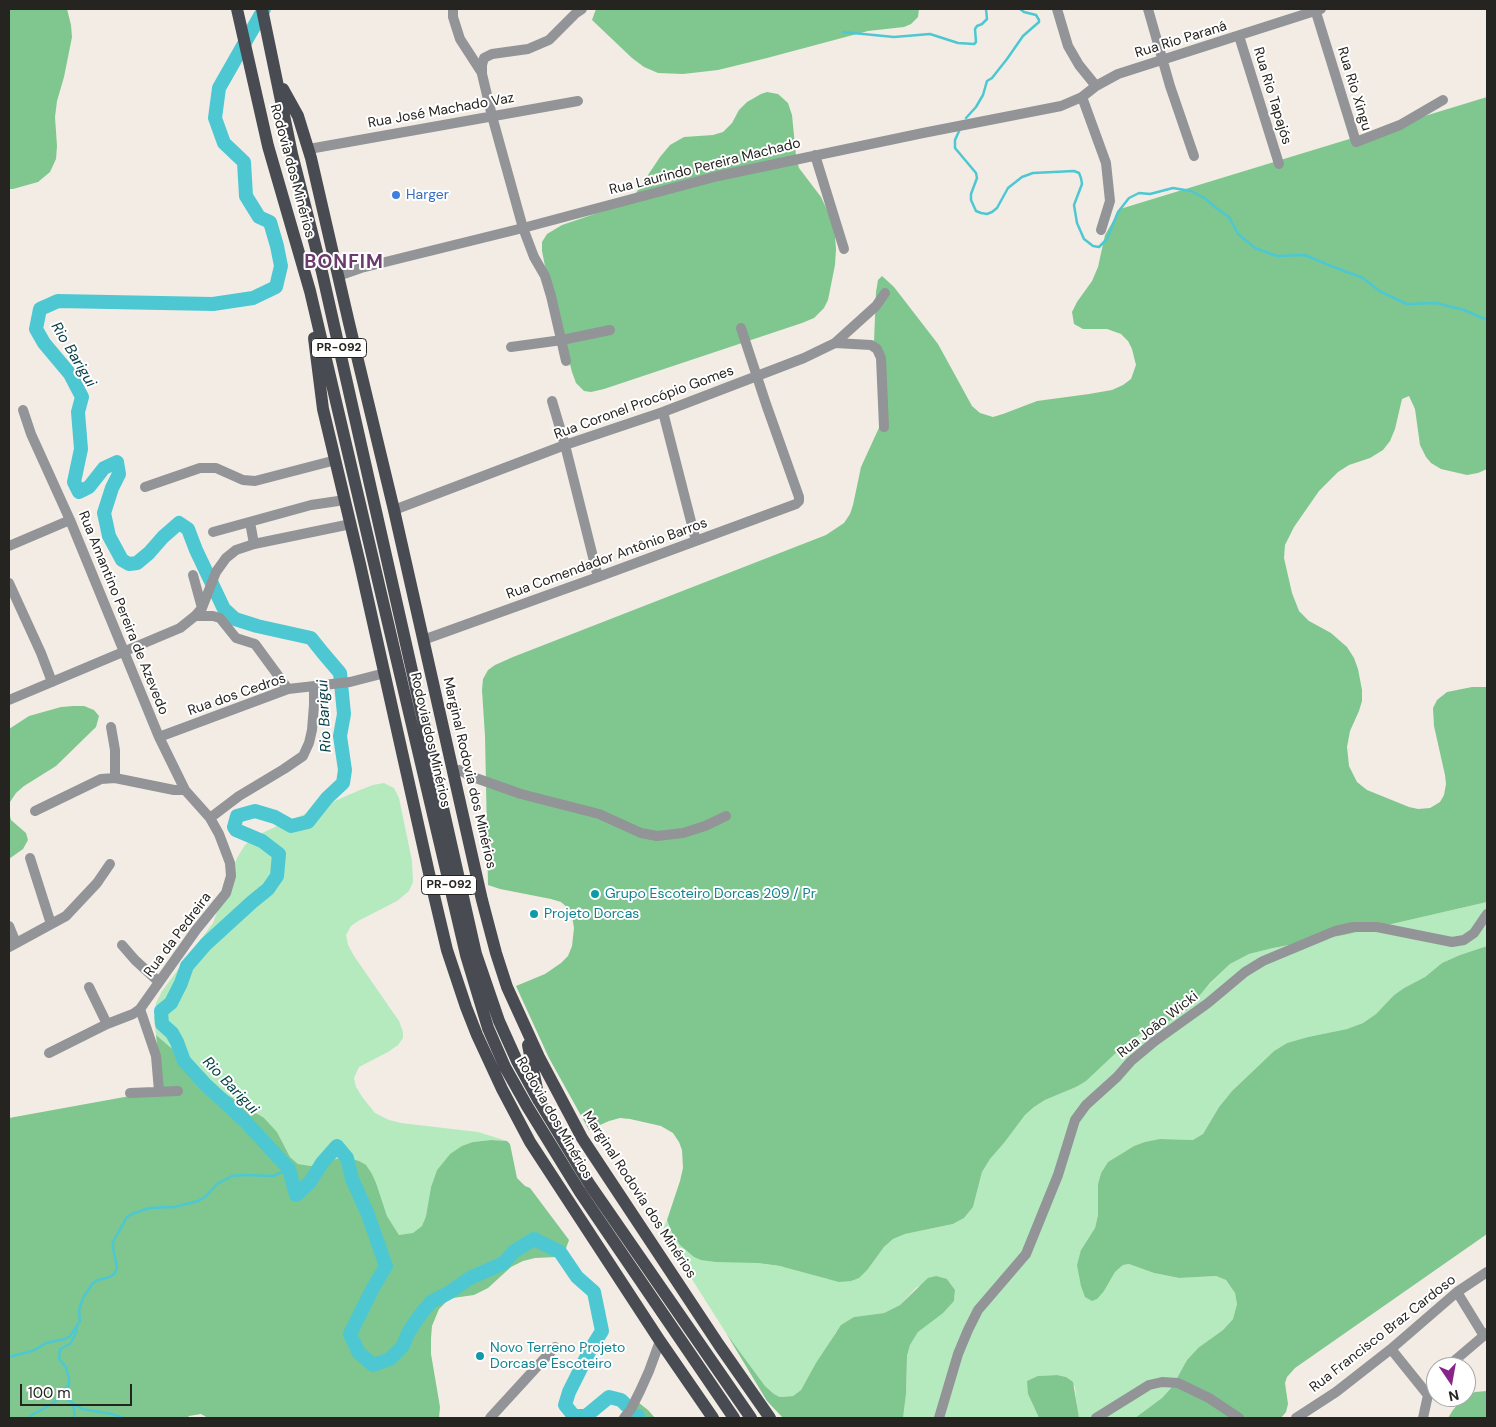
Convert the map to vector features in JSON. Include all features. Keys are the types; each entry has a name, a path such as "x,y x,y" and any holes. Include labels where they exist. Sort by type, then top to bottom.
{"main road":[{"name":"Rodovia dos Minérios","path":"237,9 268,146 310,291 466,955 488,1028 527,1106 580,1192 734,1418"},
{"name":"Rodovia dos Minérios","path":"262,9 292,154 322,272 476,954 499,1021 517,1061 590,1185 751,1418"},
{"name":"Marginal Rodovia dos Minérios","path":"276,77 298,116 309,149 394,510 452,771 496,952 507,986 524,1025 582,1138 719,1345 770,1418"},
{"path":"310,291 314,343 323,409 351,524 440,920 456,978 477,1035 502,1089 530,1142 660,1341 713,1418"},
{"path":"524,1025 540,1101"}],"street":[{"path":"453,9 453,17 460,39 482,74"},
{"path":"566,361 545,276 534,257 523,228 492,116 482,74 482,64 484,58 492,54 528,49 549,40 582,9"},
{"path":"1148,9 1170,86 1194,156"},
{"name":"Rua Rio Paraná","path":"1082,97 1096,86 1118,74 1317,9"},
{"name":"Rua Rio Xingu","path":"1317,9 1356,142 1400,125 1443,100"},
{"path":"1059,10 1068,46 1079,65 1096,86"},
{"name":"Rua Rio Tapajós","path":"1239,36 1279,164"},
{"path":"1082,97 1106,164 1110,201 1101,230"},
{"name":"Rua Laurindo Pereira Machado","path":"338,276 361,268 523,228 708,178 923,133 1040,111 1061,106 1082,97"},
{"name":"Rua José Machado Vaz","path":"309,149 578,101"},
{"path":"815,155 844,249"},
{"name":"Rua Coronel Procópio Gomes","path":"394,510 565,445 663,412 804,358 835,342 876,306 885,293"},
{"path":"741,328 758,376"},
{"path":"511,346 562,340 610,330"},
{"path":"835,342 872,345 877,349 881,358 884,427"},
{"name":"Rua Comendador Antônio Barros","path":"423,640 696,541 800,501 758,376"},
{"path":"552,401 598,577"},
{"name":"Rua Amantino Pereira de Azevedo","path":"23,410 31,434 70,520 159,737 185,790 210,818"},
{"path":"663,412 696,541"},
{"path":"145,487 200,468 216,468 243,480 255,481 336,460"},
{"path":"212,532 311,505 323,499 344,497"},
{"path":"9,546 70,520"},
{"path":"250,522 254,544"},
{"path":"9,700 180,628 199,612 216,572 226,558 236,550 254,544 351,524"},
{"path":"193,575 199,612"},
{"path":"9,586 41,653 52,682"},
{"path":"199,612 220,618 236,638 255,644 288,689"},
{"name":"Rua dos Cedros","path":"159,737 288,689 350,682 385,674"},
{"path":"210,818 239,796 302,756 309,743 312,730 314,687"},
{"path":"111,727 116,750 115,778"},
{"path":"452,771 460,770 470,776 521,794 592,812 642,833 657,836 683,833 705,826 726,816"},
{"path":"35,811 100,779 115,778 174,790 185,790"},
{"name":"Rua da Pedreira","path":"140,1009 196,930 226,893 231,876 230,863 219,834 210,818"},
{"path":"30,858 51,924"},
{"path":"9,926 12,945 66,916 97,883 110,864"},
{"name":"Rua João Wicki","path":"939,1418 958,1354 978,1310 1026,1254 1058,1174 1075,1120 1086,1105 1131,1061 1155,1041 1208,1003 1245,972 1335,932 1353,927 1377,927 1452,942 1464,940 1474,934 1487,914"},
{"path":"122,945 159,982"},
{"path":"89,986 107,1024"},
{"path":"49,1053 140,1009 156,1056 159,1092"},
{"path":"130,1093 178,1091"},
{"name":"Rua Francisco Braz Cardoso","path":"1296,1418 1336,1392 1391,1349 1457,1292 1487,1272"},
{"path":"1457,1292 1486,1335 1459,1357"},
{"path":"624,1418 640,1391 660,1341"},
{"path":"490,1418 555,1346"},
{"path":"1391,1349 1426,1393"},
{"path":"1096,1418 1149,1385 1162,1382 1178,1383 1209,1398 1238,1418"},
{"path":"1423,1418 1426,1404"}],"green space":[{"path":"9,9 67,9 72,37 57,101 55,117 56,159 50,172 38,182 13,189 9,189"},
{"path":"596,9 919,9 918,17 911,24 904,27 868,31 718,70 683,74 658,73 644,67 592,20"},
{"path":"767,92 778,94 788,103 792,115 799,168 821,197 829,214 835,236 835,265 828,300 824,308 814,318 802,323 604,389 591,392 584,391 576,383 572,372 545,266 542,242 547,234 562,225 630,202 670,145 684,137 713,135 723,132 747,102"},
{"path":"1487,97 1487,469 1467,475 1441,469 1431,463 1420,445 1415,409 1409,396 1402,399 1395,429 1390,441 1383,450 1370,458 1349,465 1338,472 1319,491 1294,527 1285,545 1284,558 1292,593 1299,611 1309,621 1331,633 1347,647 1358,669 1362,701 1350,731 1347,747 1349,766 1357,782 1367,790 1418,809 1430,808 1440,802 1444,795 1446,784 1434,726 1433,708 1437,700 1447,692 1472,687 1487,687 1487,902 1344,935 1273,948 1249,954 1230,964 1210,983 1189,1008 1177,1017 1140,1034 1121,1048 1086,1081 1045,1100 1025,1115 982,1172 973,1207 964,1218 953,1224 905,1234 893,1239 884,1247 859,1278 839,1282 780,1266 758,1263 716,1262 694,1257 680,1245 672,1233 667,1220 683,1168 682,1150 679,1142 673,1133 661,1126 630,1119 620,1118 589,1130 549,1058 516,986 545,974 568,956 572,946 574,928 569,909 561,902 488,885 485,736 482,690 483,679 488,670 513,657 826,535 844,523 853,505 861,467 883,419 886,407 874,342 876,292 878,280 882,276 894,287 938,344 972,406 980,413 993,417 1037,401 1112,390 1131,379 1136,365 1128,341 1121,334 1107,329 1083,329 1074,324 1072,312 1092,281 1098,267 1105,235 1120,209"},
{"path":"84,706 94,710 99,716 96,727 56,766 16,793 10,802 9,809 9,729 29,716 61,707"},
{"path":"384,783 394,788 399,798 412,861 413,882 409,891 397,901 358,921 351,926 346,935 348,945 354,956 399,1021 403,1038 398,1045 388,1052 359,1067 354,1078 356,1087 375,1113 389,1120 478,1132 507,1141 473,1142 450,1154 437,1170 422,1226 413,1234 399,1235 387,1216 372,1174 336,1159 311,1166 298,1164 290,1157 277,1132 257,1113 223,1092 156,1035 154,1019 156,1003 162,991 213,923 237,858 245,845 260,834 275,827 360,790"},
{"path":"9,812 11,820 26,833 28,840 23,849 9,859"},
{"path":"1487,902 1487,946 1442,963 1425,977 1394,995 1376,1014 1363,1023 1347,1029 1287,1043 1274,1051 1232,1091 1219,1107 1203,1134 1194,1140 1160,1139 1134,1146 1108,1162 1101,1173 1098,1184 1098,1215 1095,1228 1081,1250 1104,1291 1115,1272 1123,1265 1129,1264 1154,1273 1179,1278 1216,1276 1226,1280 1235,1293 1237,1304 1233,1319 1223,1330 1197,1349 1187,1360 1172,1387 1162,1398 1135,1418 1079,1418 1075,1387 1066,1377 1057,1375 1038,1376 1028,1394 1039,1418 903,1418 907,1356 910,1345 918,1332 954,1301 955,1290 947,1279 917,1287 900,1305 884,1313 854,1317 836,1332 801,1390 793,1396 780,1397 765,1386 726,1333 662,1232 667,1220 672,1233 758,1263 793,1268 827,1279 868,1269 884,1247 893,1239 905,1234 953,1224 964,1218 973,1207 982,1172 1025,1115 1045,1100 1076,1087 1140,1034 1177,1017 1230,964 1249,954 1273,948 1344,935"},
{"path":"1487,946 1487,1234 1295,1368 1287,1377 1285,1383 1288,1404 1286,1412 1281,1418 1135,1418 1162,1398 1172,1387 1187,1360 1198,1348 1223,1330 1233,1319 1237,1304 1235,1293 1226,1280 1216,1276 1179,1278 1154,1273 1129,1264 1123,1265 1115,1272 1097,1299 1092,1301 1085,1297 1077,1265 1081,1250 1095,1228 1098,1215 1098,1184 1101,1173 1108,1162 1134,1146 1145,1142 1160,1139 1193,1140 1203,1134 1219,1107 1232,1091 1274,1051 1287,1043 1347,1029 1363,1023 1376,1014 1394,995 1425,977 1442,963"},
{"path":"156,1035 223,1092 264,1118 277,1132 290,1157 298,1164 311,1166 336,1159 348,1158 366,1165 376,1183 387,1216 399,1235 413,1233 422,1226 437,1170 450,1154 462,1146 473,1142 491,1140 507,1141 510,1144 517,1178 530,1188 569,1240 565,1251 557,1257 535,1258 523,1261 511,1267 488,1288 474,1295 453,1298 439,1309 432,1326 431,1354 440,1407 439,1418 208,1418 201,1414 187,1418 9,1418 9,1118 149,1091 157,1086 160,1071"},
{"path":"936,1276 947,1279 955,1290 954,1301 943,1313 918,1332 910,1345 907,1356 903,1418 783,1418 767,1401 726,1333 765,1386 780,1397 793,1396 801,1390 841,1325 854,1317 884,1313 900,1305 928,1278"},
{"path":"1057,1375 1066,1377 1073,1382 1079,1418 1039,1418 1028,1394 1027,1381 1038,1376"},
{"path":"1487,1391 1487,1418 1448,1418 1456,1407 1476,1407 1476,1392"},
{"path":"634,1402 639,1403 655,1418 618,1418 626,1407"}],"waterway":[{"name":"Rio Barigui","path":"264,9 219,88 215,118 224,143 244,162 246,196 259,217 270,222 281,266 276,287 253,298 213,304 58,301 40,309 36,329 44,343 70,374 82,397 78,412 81,449 74,482 79,492 89,487 104,468 117,462 119,474 112,488 104,513 109,536 122,560 129,564 137,563 179,523 188,529 224,609 235,619 311,638 340,673 344,714 340,736 345,770 343,783 327,798 308,822 291,826 275,817 255,811 237,816 234,827 236,830 262,841 279,854 277,876 268,889 206,944 187,966 171,1003 161,1011 162,1024 172,1033 184,1061 206,1085 245,1121 289,1169 296,1195 310,1182 322,1163 337,1146 347,1158 352,1179 367,1212 386,1266 350,1334 359,1353 373,1365 390,1359 403,1346 408,1333 431,1302 470,1278 504,1263 513,1252 534,1239 560,1252 577,1277 594,1292 602,1331 590,1350 569,1392 565,1405 574,1416 586,1416 609,1397 621,1400 626,1405"},
{"path":"843,32 894,37 930,34 958,43 974,44 976,42 975,29 987,19 986,9"},
{"path":"966,118 976,107 983,95 987,81 992,78 1023,36 1039,22 1036,15 1020,9"},
{"path":"960,129 955,140 955,148 976,173 977,178 971,194 971,200 976,211 981,213 987,214 997,208 1008,188 1022,177 1033,173 1074,171 1079,173 1082,184 1074,205 1077,223 1084,239 1093,246 1099,247 1107,239 1118,212 1129,198 1139,193 1150,194 1173,188 1191,191 1206,199 1229,217 1238,234 1255,248 1277,256 1305,255 1363,278 1381,292 1407,304 1436,303 1464,310 1487,320"},
{"path":"9,1357 35,1350 46,1343 70,1336 80,1321 79,1310 83,1298 93,1283 110,1277 115,1273 117,1267 113,1242 127,1217 149,1208 174,1207 198,1201 206,1196 217,1184 232,1176 273,1176 289,1169"},
{"path":"30,1416 64,1395 65,1389 69,1385 69,1379 66,1367 59,1359 60,1349 70,1344 77,1328"},
{"path":"64,1395 82,1409 112,1414 123,1418"},
{"path":"73,1403 75,1418"}],"place":[{"name":"Harger","path":"396,195"},
{"name":"Grupo Escoteiro Dorcas 209 / Pr","path":"595,894"},
{"name":"Projeto Dorcas","path":"534,914"},
{"name":"Novo Terreno Projeto Dorcas e Escoteiro","path":"480,1356"}],"district":[{"name":"BONFIM","path":"344,263"}]}
